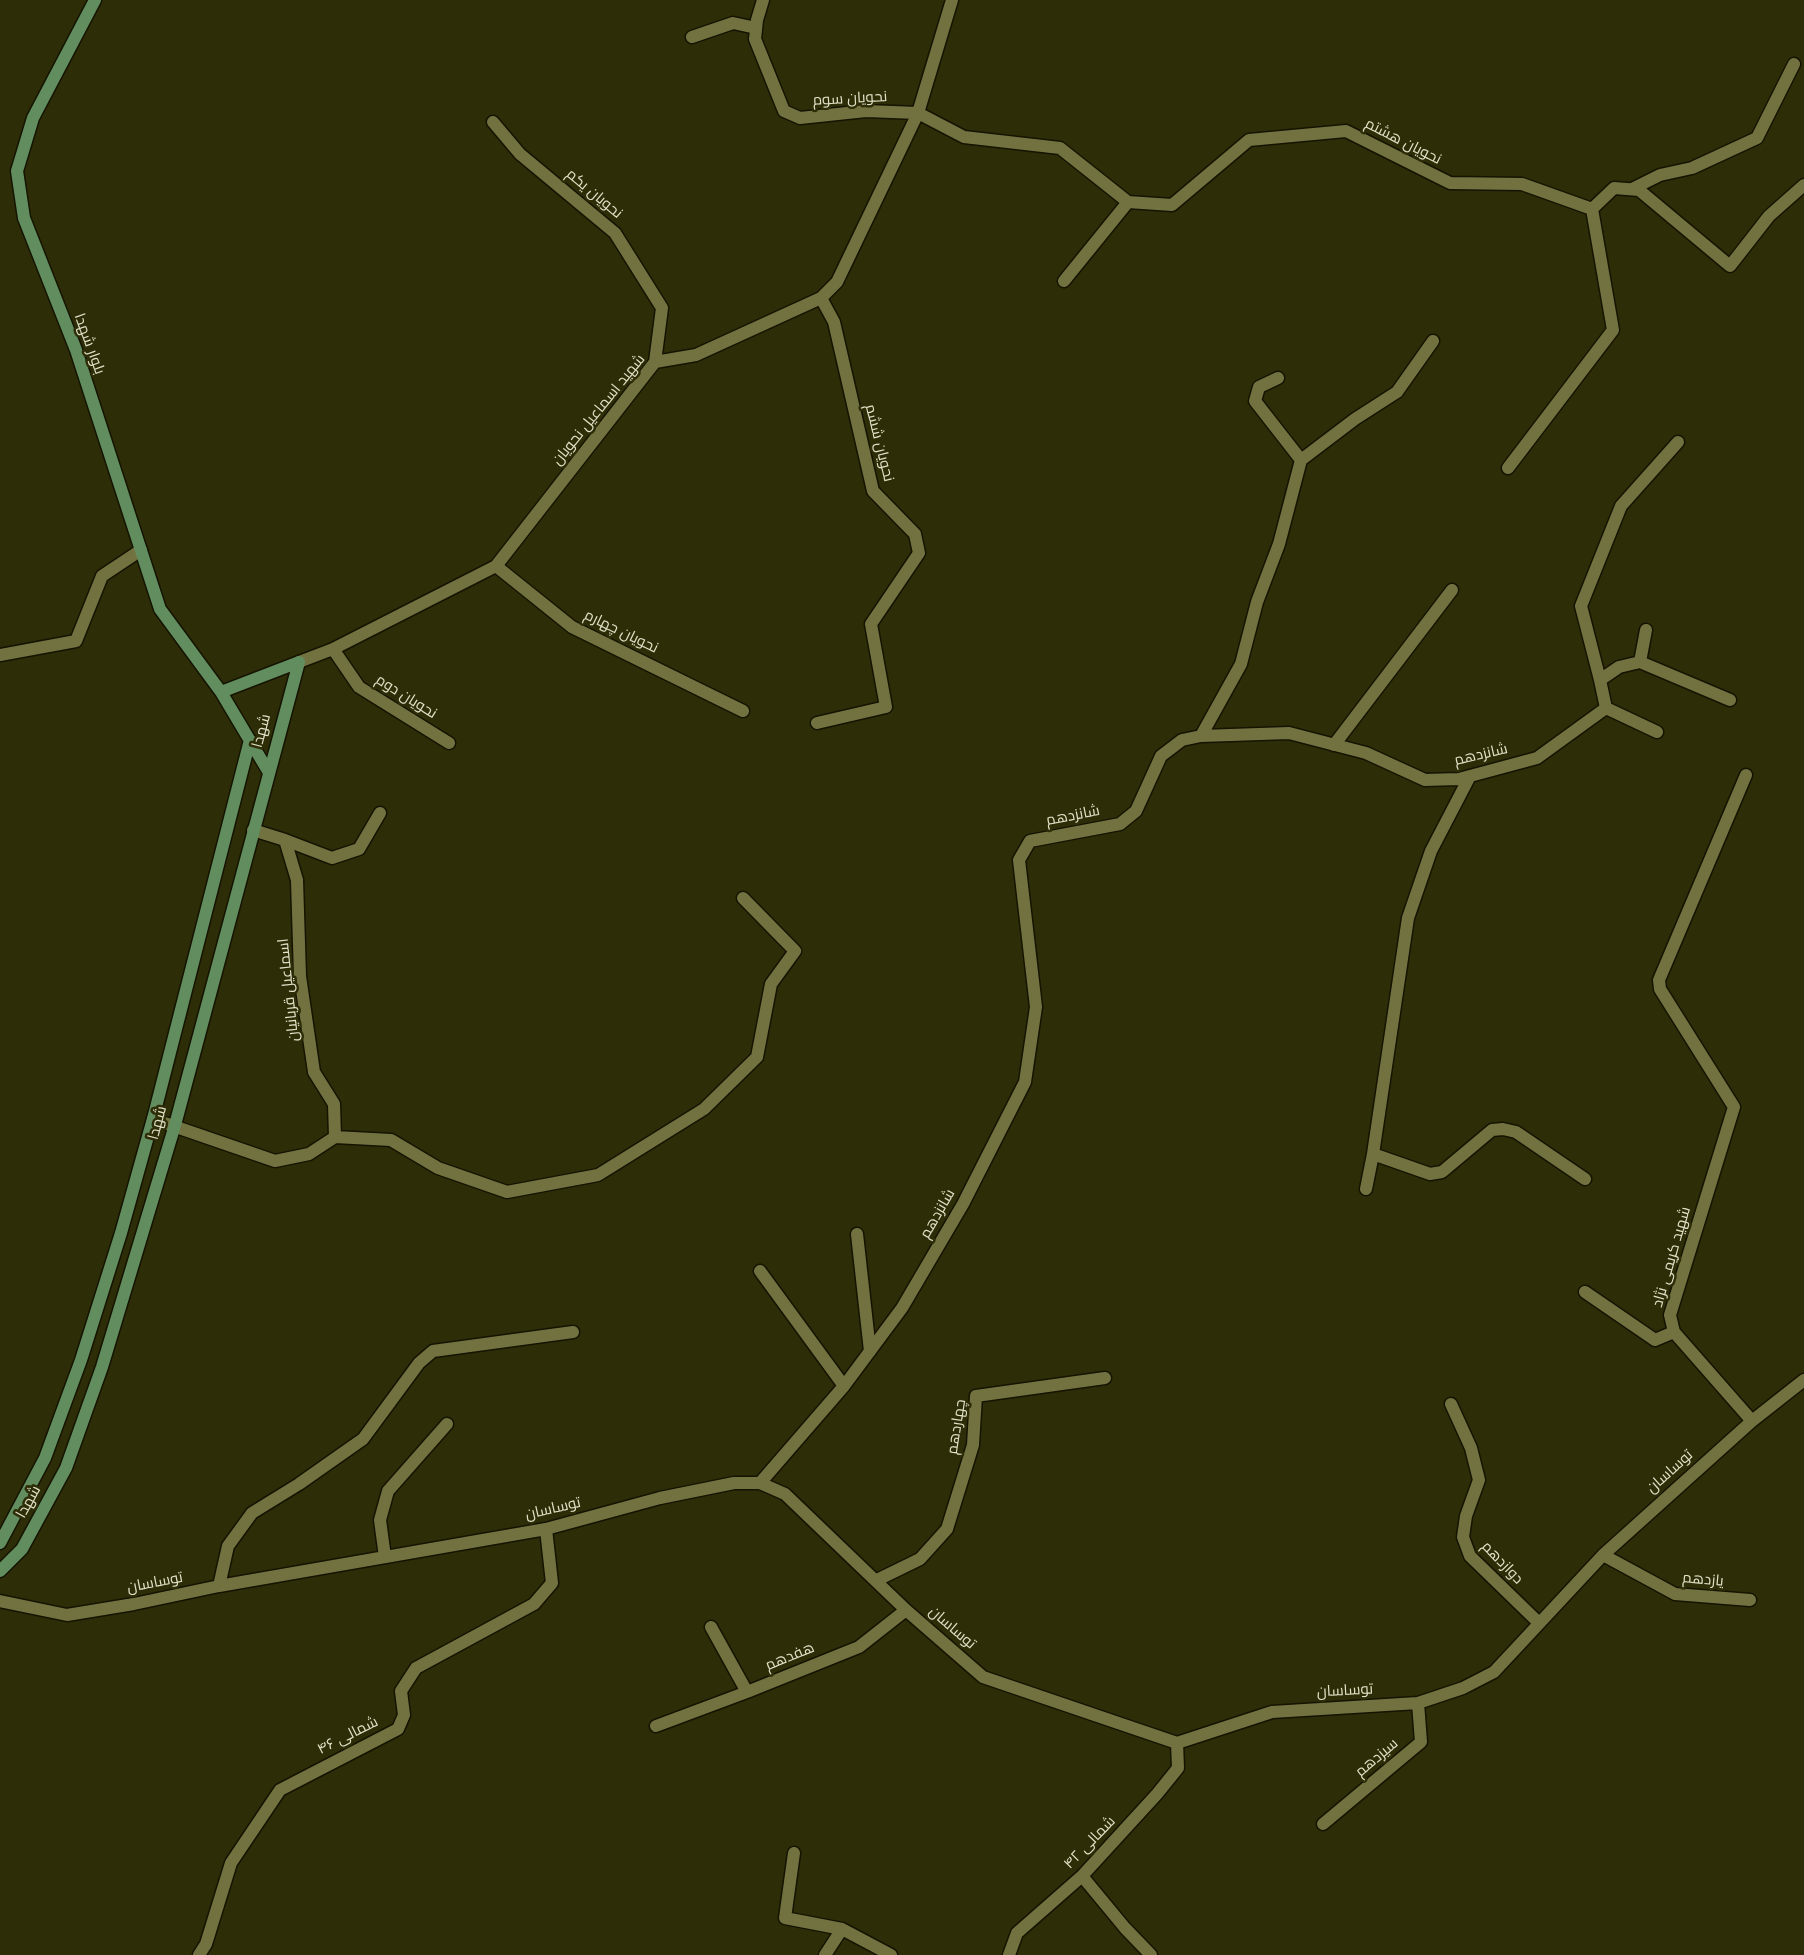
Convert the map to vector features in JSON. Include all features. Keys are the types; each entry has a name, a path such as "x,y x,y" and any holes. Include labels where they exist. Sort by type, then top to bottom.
{"main road":[{"name":"بلوار شهدا","path":"95,0 33,118 17,171 24,218 76,350 160,608 221,692 268,771"},
{"name":"شهید اسماعیل نحویان","path":"221,692 298,662"},
{"name":"شهدا","path":"0,1571 22,1550 66,1468 122,1303 174,1125 298,662"},
{"name":"شهدا","path":"0,1542 45,1458 74,1378 121,1232 153,1119 250,740"}],"street":[{"name":"نحویان سوم","path":"764,0 755,39 784,111 800,118 866,111 918,113"},
{"name":"شهید اسماعیل نحویان","path":"298,662 333,649 496,566 655,362 696,354 820,298 837,282 918,113 952,0"},
{"path":"692,37 733,23 756,28"},
{"path":"1632,189 1660,176 1692,168 1757,138 1794,64"},
{"path":"918,113 964,137 1060,148 1128,202 1064,281"},
{"name":"نحویان یکم","path":"493,122 520,154 615,233 662,308 655,362"},
{"name":"نحویان هشتم","path":"1128,202 1172,205 1250,140 1346,131 1450,183 1522,184 1592,209"},
{"path":"1508,468 1613,330 1592,209 1614,188 1639,190 1730,266 1768,216 1804,185"},
{"name":"نحویان ششم","path":"817,724 886,707 871,624 919,553 916,534 873,491 834,322 820,298"},
{"path":"1201,736 1241,664 1258,602 1279,544 1301,460 1355,419 1397,392 1433,341"},
{"path":"1278,378 1259,387 1255,401 1301,460"},
{"path":"1657,732 1606,708 1581,606 1621,506 1678,442"},
{"path":"0,656 76,641 102,576 141,550"},
{"name":"نحویان چهارم","path":"496,566 572,627 742,710"},
{"path":"1334,745 1452,590"},
{"path":"1640,662 1646,630"},
{"name":"نحویان دوم","path":"333,649 359,687 448,744"},
{"path":"1600,680 1619,667 1640,662 1730,700"},
{"name":"شانزدهم","path":"760,1483 844,1386 902,1308 963,1204 1025,1082 1036,1007 1019,860 1030,841 1120,824 1136,811 1162,756 1182,740 1201,736 1289,733 1366,753 1424,780 1459,779 1537,758 1606,708"},
{"name":"شهید کریمی نژاد","path":"1674,1332 1670,1315 1734,1107 1660,989 1659,980 1746,775"},
{"path":"1366,1189 1373,1154 1408,918 1431,851 1470,776"},
{"path":"253,830 332,858 359,849 380,813"},
{"name":"اسماعیل قربانیان","path":"285,840 297,880 300,976 314,1072 334,1104 335,1137"},
{"path":"153,1119 275,1161 309,1154 335,1137 391,1140 438,1168 507,1192 598,1175 704,1109 757,1056 771,984 795,951 743,898"},
{"path":"1373,1154 1430,1174 1442,1172 1492,1130 1503,1129 1516,1132 1586,1180"},
{"path":"857,1234 870,1351"},
{"path":"760,1271 844,1386"},
{"path":"1585,1292 1655,1340 1674,1332 1752,1421"},
{"path":"220,1586 228,1546 252,1513 299,1484 363,1439 419,1363 433,1351 573,1332"},
{"name":"چهاردهم","path":"876,1580 920,1559 947,1529 973,1446 976,1396 1105,1378"},
{"name":"توساسان","path":"0,1601 67,1614 134,1604 220,1586 546,1529 660,1498 734,1483 760,1483 785,1494 906,1610 983,1677 1177,1743 1272,1712 1418,1703 1462,1688 1494,1672 1603,1555 1752,1421 1804,1380"},
{"name":"دوازدهم","path":"1451,1404 1471,1448 1478,1480 1466,1516 1463,1537 1470,1556 1539,1623"},
{"path":"385,1557 380,1520 388,1491 447,1424"},
{"name":"شمالی ۴۶","path":"199,1955 206,1944 231,1863 280,1790 398,1729 404,1715 401,1691 416,1668 534,1604 552,1583 546,1529"},
{"name":"یازدهم","path":"1603,1555 1675,1594 1750,1600"},
{"name":"هفدهم","path":"656,1726 859,1647 906,1610"},
{"path":"711,1626 747,1692"},
{"name":"سیزدهم","path":"1323,1824 1421,1742 1418,1703"},
{"name":"شمالی ۴۲","path":"1009,1955 1017,1933 1082,1876 1157,1794 1178,1768 1177,1743"},
{"path":"794,1853 785,1918 842,1929 891,1955"},
{"path":"1082,1876 1125,1928 1151,1955"},
{"path":"825,1955 842,1929"}]}
